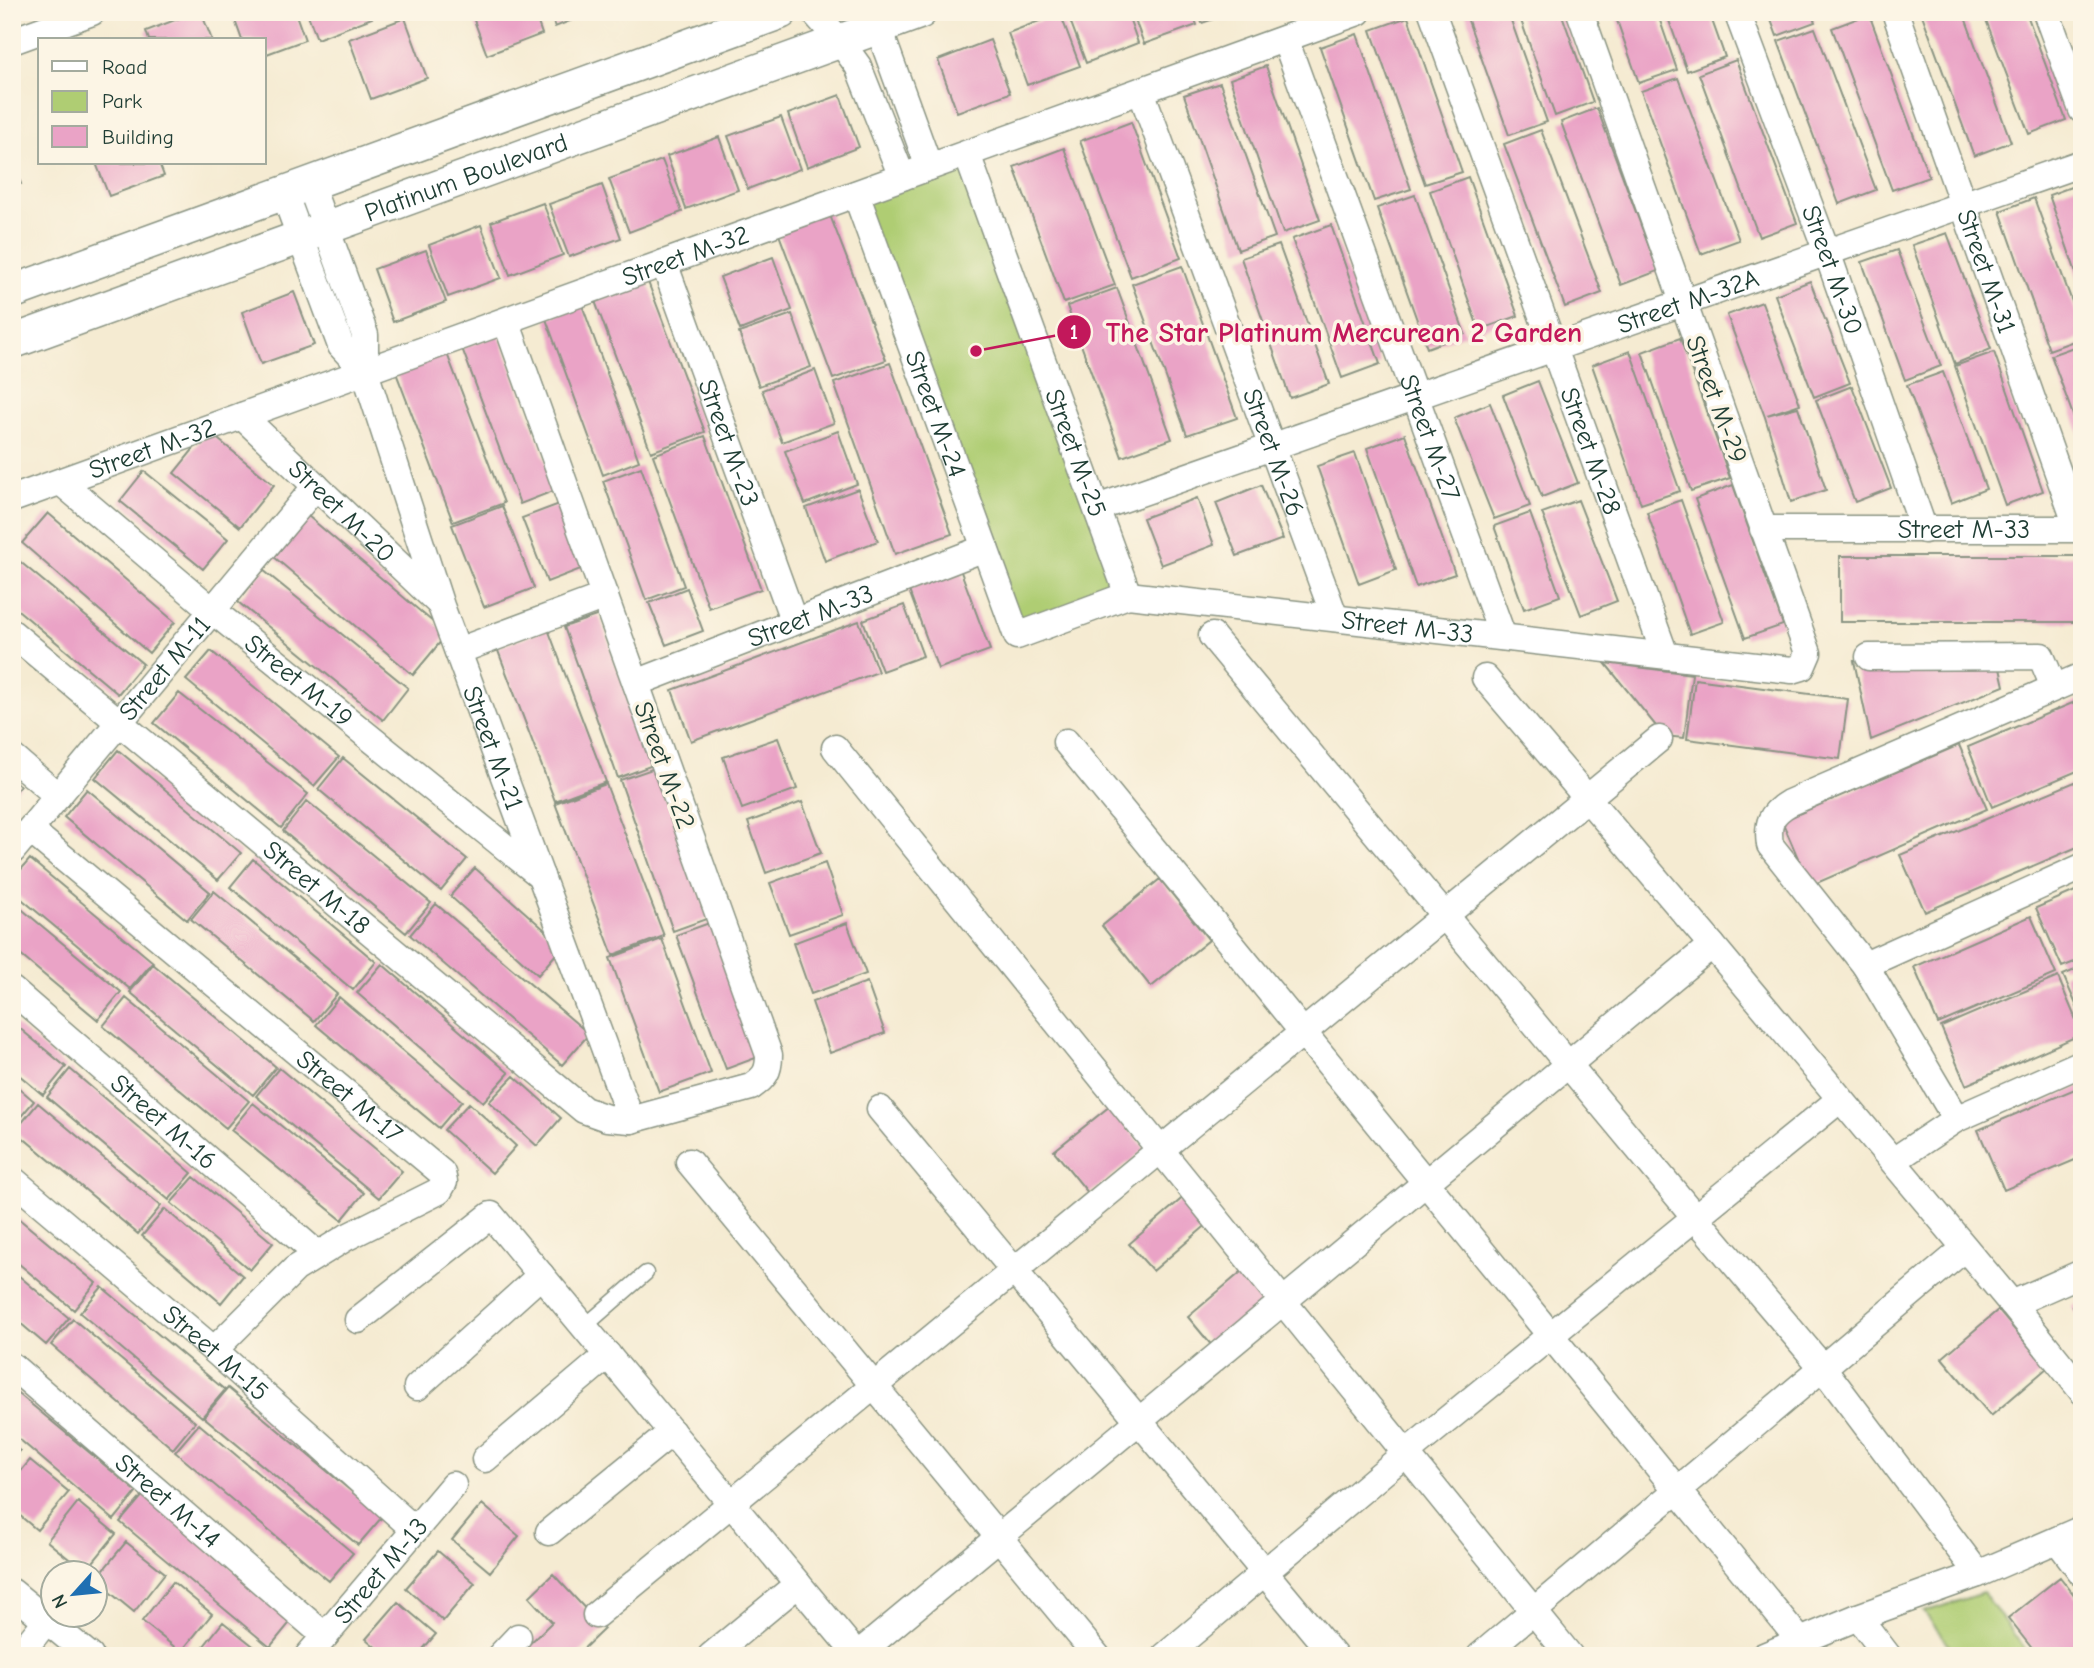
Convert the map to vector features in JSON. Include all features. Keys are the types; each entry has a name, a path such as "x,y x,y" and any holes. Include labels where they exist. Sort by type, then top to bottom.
{"street":[{"path":"12,41 92,12"},
{"name":"Platinum Boulevard","path":"12,292 781,12"},
{"path":"814,12 858,66 902,177"},
{"name":"Platinum Boulevard","path":"12,342 840,41 883,19 920,12"},
{"name":"Street M-32","path":"12,499 1358,12"},
{"name":"Street M-28","path":"1432,12 1665,655"},
{"name":"Street M-29","path":"1580,12 1808,653 1802,667"},
{"name":"Street M-30","path":"1737,12 1827,253 1924,530"},
{"name":"Street M-31","path":"1895,12 2080,529"},
{"path":"2046,12 2082,110"},
{"path":"883,19 884,43 929,167"},
{"name":"Street M-27","path":"1285,39 1503,637"},
{"name":"Street M-26","path":"1141,91 1335,618"},
{"name":"Street M-25","path":"967,154 1128,596"},
{"name":"Street M-32A","path":"1097,509 2082,163"},
{"path":"297,188 313,233 341,346 365,372"},
{"name":"Street M-24","path":"856,194 1017,635"},
{"name":"Street M-23","path":"664,264 794,622"},
{"name":"Street M-22","path":"506,321 769,1055 769,1070 763,1079 751,1087 631,1120"},
{"name":"Street M-21","path":"365,372 441,606 631,1120"},
{"name":"Street M-20","path":"242,416 441,606"},
{"name":"Street M-19","path":"61,482 213,611 541,876"},
{"name":"Street M-11","path":"12,851 316,486"},
{"name":"Street M-33","path":"1763,529 2080,529"},
{"name":"Street M-33","path":"636,683 985,548"},
{"path":"458,651 605,596"},
{"name":"Street M-33","path":"1017,635 1128,596 1792,670 1802,667"},
{"name":"Street M-18","path":"12,634 120,721 584,1110 607,1118 631,1120"},
{"path":"1212,636 1823,1368 1978,1574"},
{"path":"1868,657 2041,656 2054,687"},
{"path":"1956,1119 1865,965 1770,845 1768,828 1775,811 1789,803 2082,676"},
{"path":"1485,678 1893,1161 2082,1391"},
{"path":"596,1615 1659,738"},
{"path":"1066,743 1801,1642"},
{"path":"835,748 1570,1656"},
{"path":"12,757 58,796"},
{"name":"Street M-17","path":"30,830 442,1173 444,1182 439,1191 317,1254 295,1269 214,1350"},
{"path":"1865,965 2082,867"},
{"path":"358,1320 491,1215 857,1655 1712,945"},
{"name":"Street M-16","path":"12,990 317,1254"},
{"path":"1893,1161 1956,1119 2082,1063"},
{"path":"1165,1656 1405,1454 1839,1100"},
{"path":"880,1109 1334,1656"},
{"path":"689,1162 1097,1656"},
{"name":"Street M-15","path":"12,1179 214,1350 415,1530"},
{"path":"1480,1656 1965,1248"},
{"path":"2012,1304 2082,1273"},
{"path":"416,1387 541,1275"},
{"path":"485,1459 608,1355"},
{"name":"Street M-14","path":"12,1366 316,1646"},
{"path":"550,1532 672,1432"},
{"name":"Street M-13","path":"316,1646 453,1485"},
{"path":"1764,1656 1858,1617 1978,1574 2082,1528"},
{"path":"2057,1540 2082,1573"},
{"path":"711,1656 798,1584"},
{"path":"12,1592 38,1613"},
{"path":"1858,1617 1888,1656"},
{"path":"18,1656 39,1630"},
{"path":"59,1630 90,1656"}],"lane":[{"path":"584,1327 646,1273"}],"green space":[{"path":"967,154 1128,595 1017,636 856,194"},
{"path":"1983,1593 2030,1656 1957,1656 1924,1612"}],"building":[{"path":"201,12 211,38 148,38 146,31"},
{"path":"232,12 295,12 305,40 266,54 266,38 241,38"},
{"path":"307,12 370,12 372,18 317,39"},
{"path":"471,12 534,12 542,34 487,55"},
{"path":"549,12 592,12 555,27"},
{"path":"1067,12 1127,12 1138,43 1086,63"},
{"path":"1132,12 1192,12 1197,25 1144,44"},
{"path":"1198,12 1231,12 1231,13 1202,23"},
{"path":"1465,12 1508,12 1547,122 1509,135"},
{"path":"1518,12 1561,12 1593,102 1555,116"},
{"path":"1614,12 1657,12 1677,70 1639,83"},
{"path":"1666,12 1709,12 1725,57 1687,71"},
{"path":"1768,12 1811,12 1815,22 1777,36"},
{"path":"1921,12 1963,12 2011,142 1974,156"},
{"path":"1983,12 2026,12 2066,120 2029,134"},
{"path":"1060,13 1080,66 1027,85 1008,33"},
{"path":"1869,14 1929,177 1892,190 1832,28"},
{"path":"1408,17 1462,172 1425,184 1371,30"},
{"path":"405,18 427,78 371,99 349,39"},
{"path":"1815,28 1876,190 1839,204 1778,41"},
{"path":"1357,34 1411,189 1374,201 1320,47"},
{"path":"990,40 1010,93 957,112 938,60"},
{"path":"1736,60 1797,223 1759,237 1699,74"},
{"path":"1266,66 1320,220 1283,233 1230,79"},
{"path":"1678,78 1739,240 1701,254 1641,91"},
{"path":"1220,83 1275,237 1238,250 1184,95"},
{"path":"840,95 859,147 807,167 788,114"},
{"path":"1597,108 1658,271 1621,285 1561,122"},
{"path":"781,117 800,169 748,189 728,136"},
{"path":"1131,122 1181,258 1131,277 1080,141"},
{"path":"1541,130 1602,293 1565,307 1504,144"},
{"path":"719,137 738,190 686,209 667,156"},
{"path":"1064,148 1115,285 1064,303 1014,167"},
{"path":"662,160 682,212 629,232 609,179"},
{"path":"12,162 21,184 12,187"},
{"path":"96,164 159,164 164,176 109,196"},
{"path":"1468,177 1518,316 1479,330 1430,191"},
{"path":"2082,183 2082,287 2081,287 2049,195"},
{"path":"602,185 621,238 569,257 549,204"},
{"path":"1415,195 1465,334 1427,348 1377,208"},
{"path":"2034,198 2082,329 2082,338 2049,350 2000,211"},
{"path":"543,203 563,255 510,275 491,222"},
{"path":"828,210 886,360 833,379 777,229"},
{"path":"481,225 501,278 448,297 429,245"},
{"path":"1331,225 1380,364 1342,378 1292,239"},
{"path":"1947,233 1991,349 1955,364 1912,245"},
{"path":"1279,245 1329,384 1290,398 1241,258"},
{"path":"426,250 446,302 393,322 374,269"},
{"path":"1897,250 1941,366 1905,380 1862,262"},
{"path":"773,257 792,310 740,330 720,277"},
{"path":"1182,266 1237,418 1187,435 1132,284"},
{"path":"1810,281 1850,383 1814,397 1775,295"},
{"path":"648,282 705,432 651,452 595,301"},
{"path":"1117,288 1172,439 1122,457 1067,306"},
{"path":"294,292 314,345 261,364 242,312"},
{"path":"1762,302 1800,404 1767,415 1798,407 1826,490 1791,502 1765,417 1727,315"},
{"path":"582,305 639,461 603,475 546,319"},
{"path":"792,314 811,367 759,386 739,333"},
{"path":"499,335 556,490 520,504 462,348"},
{"path":"1680,338 1730,478 1691,491 1642,352"},
{"path":"2082,344 2082,437 2081,437 2051,355"},
{"path":"446,351 504,503 453,522 395,370"},
{"path":"1630,351 1680,491 1641,504 1592,365"},
{"path":"1994,352 2043,491 2005,505 1955,366"},
{"path":"890,363 952,534 895,554 834,383"},
{"path":"815,370 834,423 782,442 762,390"},
{"path":"1943,372 1986,489 1951,503 1907,385"},
{"path":"1538,381 1578,483 1542,497 1503,395"},
{"path":"1852,386 1891,488 1855,502 1816,400"},
{"path":"1490,403 1530,506 1494,519 1454,418"},
{"path":"208,431 274,485 240,527 174,473"},
{"path":"838,431 857,484 805,504 785,451"},
{"path":"1405,434 1455,574 1416,587 1367,448"},
{"path":"705,436 761,589 709,608 653,455"},
{"path":"1355,453 1396,570 1359,584 1317,466"},
{"path":"641,467 684,586 646,600 603,481"},
{"path":"144,471 228,539 203,569 120,501"},
{"path":"1261,485 1283,539 1237,556 1216,503"},
{"path":"1733,485 1783,625 1745,638 1695,499"},
{"path":"858,489 878,541 825,561 806,508"},
{"path":"1197,498 1214,545 1161,565 1143,518"},
{"path":"1578,500 1617,601 1581,615 1542,513"},
{"path":"1681,500 1724,622 1690,634 1647,512"},
{"path":"562,503 586,567 547,582 522,518"},
{"path":"502,506 534,588 484,607 452,525"},
{"path":"48,513 175,622 149,653 22,543"},
{"path":"1530,513 1560,596 1524,609 1494,526"},
{"path":"308,516 447,634 413,675 274,557"},
{"path":"12,555 143,664 118,694 12,605"},
{"path":"1840,556 2082,556 2082,622 1840,622"},
{"path":"960,569 990,650 938,669 908,588"},
{"path":"263,570 408,688 383,720 238,602"},
{"path":"687,588 703,631 666,645 649,603"},
{"path":"904,605 923,656 882,671 863,620"},
{"path":"599,615 653,765 618,778 564,627"},
{"path":"859,621 878,672 691,741 672,690"},
{"path":"548,629 606,782 555,801 497,648"},
{"path":"211,651 339,757 314,786 186,680"},
{"path":"1854,661 1999,664 2004,686 1871,740"},
{"path":"1605,663 1692,674 1684,738 1664,736"},
{"path":"1695,679 1848,699 1840,759 1687,739"},
{"path":"179,693 308,794 281,828 154,723"},
{"path":"2082,699 2082,769 1992,807 1968,747"},
{"path":"778,738 797,789 742,809 723,757"},
{"path":"1959,745 1987,809 1810,886 1782,821"},
{"path":"118,750 241,853 218,880 95,778"},
{"path":"343,758 467,859 441,891 318,789"},
{"path":"655,768 709,918 673,931 620,780"},
{"path":"12,779 20,786 12,796"},
{"path":"2082,779 2082,845 1925,912 1900,855"},
{"path":"606,784 664,936 613,955 555,803"},
{"path":"87,789 210,892 187,920 64,817"},
{"path":"307,801 431,903 406,933 283,831"},
{"path":"802,802 821,853 766,873 748,822"},
{"path":"30,859 153,962 130,989 12,891 12,880"},
{"path":"253,859 376,962 353,990 230,887"},
{"path":"825,863 843,915 789,934 770,883"},
{"path":"475,868 563,946 538,975 450,896"},
{"path":"1160,879 1209,940 1151,987 1102,926"},
{"path":"2082,888 2082,959 2062,967 2036,908"},
{"path":"214,891 337,994 314,1021 191,919"},
{"path":"12,901 121,992 98,1020 12,948"},
{"path":"436,904 589,1034 562,1065 410,935"},
{"path":"2031,916 2056,974 1938,1024 1914,967"},
{"path":"712,922 761,1056 726,1069 676,935"},
{"path":"847,923 866,974 811,994 793,943"},
{"path":"662,939 711,1073 659,1092 610,958"},
{"path":"153,964 276,1067 253,1095 130,992"},
{"path":"382,964 509,1073 483,1102 357,993"},
{"path":"2082,967 2082,1018 2063,975"},
{"path":"2058,977 2082,1034 1966,1085 1941,1027"},
{"path":"867,982 885,1033 830,1053 812,1002"},
{"path":"339,997 462,1101 439,1128 316,1025"},
{"path":"126,998 249,1101 226,1128 103,1026"},
{"path":"12,1022 66,1067 43,1095 12,1069"},
{"path":"279,1068 402,1171 379,1198 256,1096"},
{"path":"70,1069 192,1173 169,1200 47,1097"},
{"path":"514,1076 561,1118 537,1146 489,1102"},
{"path":"12,1082 34,1101 12,1127"},
{"path":"2082,1086 2082,1157 2004,1190 1978,1130"},
{"path":"38,1103 161,1206 138,1234 15,1131"},
{"path":"253,1103 364,1193 342,1220 231,1130"},
{"path":"469,1103 516,1146 492,1173 444,1130"},
{"path":"1110,1106 1145,1149 1089,1194 1054,1151"},
{"path":"194,1177 273,1243 250,1270 171,1203"},
{"path":"1186,1195 1210,1222 1153,1271 1129,1244"},
{"path":"165,1209 243,1276 221,1303 142,1236"},
{"path":"12,1213 96,1283 74,1310 12,1258"},
{"path":"1247,1267 1273,1297 1213,1347 1188,1317"},
{"path":"12,1270 69,1318 46,1345 12,1316"},
{"path":"102,1287 225,1390 202,1417 80,1313"},
{"path":"2082,1302 2082,1326 2072,1307"},
{"path":"1998,1310 2047,1368 1991,1416 1942,1358"},
{"path":"73,1319 195,1422 173,1449 51,1345"},
{"path":"228,1388 382,1517 358,1545 204,1417"},
{"path":"14,1390 137,1492 114,1520 12,1433"},
{"path":"199,1424 353,1553 329,1581 175,1452"},
{"path":"12,1446 20,1451 12,1460"},
{"path":"30,1460 69,1492 37,1530 12,1509 12,1482"},
{"path":"144,1494 293,1619 270,1647 120,1522"},
{"path":"78,1502 116,1534 95,1560 70,1560 47,1541"},
{"path":"482,1504 519,1536 490,1572 452,1540"},
{"path":"126,1542 165,1573 134,1612 108,1591 108,1564"},
{"path":"438,1551 475,1583 443,1621 406,1588"},
{"path":"553,1574 604,1629 576,1656 517,1656 552,1622 529,1597"},
{"path":"2060,1577 2082,1605 2082,1643 2065,1656 2038,1656 2008,1618"},
{"path":"173,1582 212,1614 181,1652 142,1621"},
{"path":"398,1602 436,1634 417,1656 386,1656 366,1639"},
{"path":"223,1622 262,1653 260,1656 196,1656"},
{"path":"367,1648 376,1656 361,1656"}],"place":[{"name":"The Star Platinum Mercurean 2 Garden","path":"976,351"}]}
